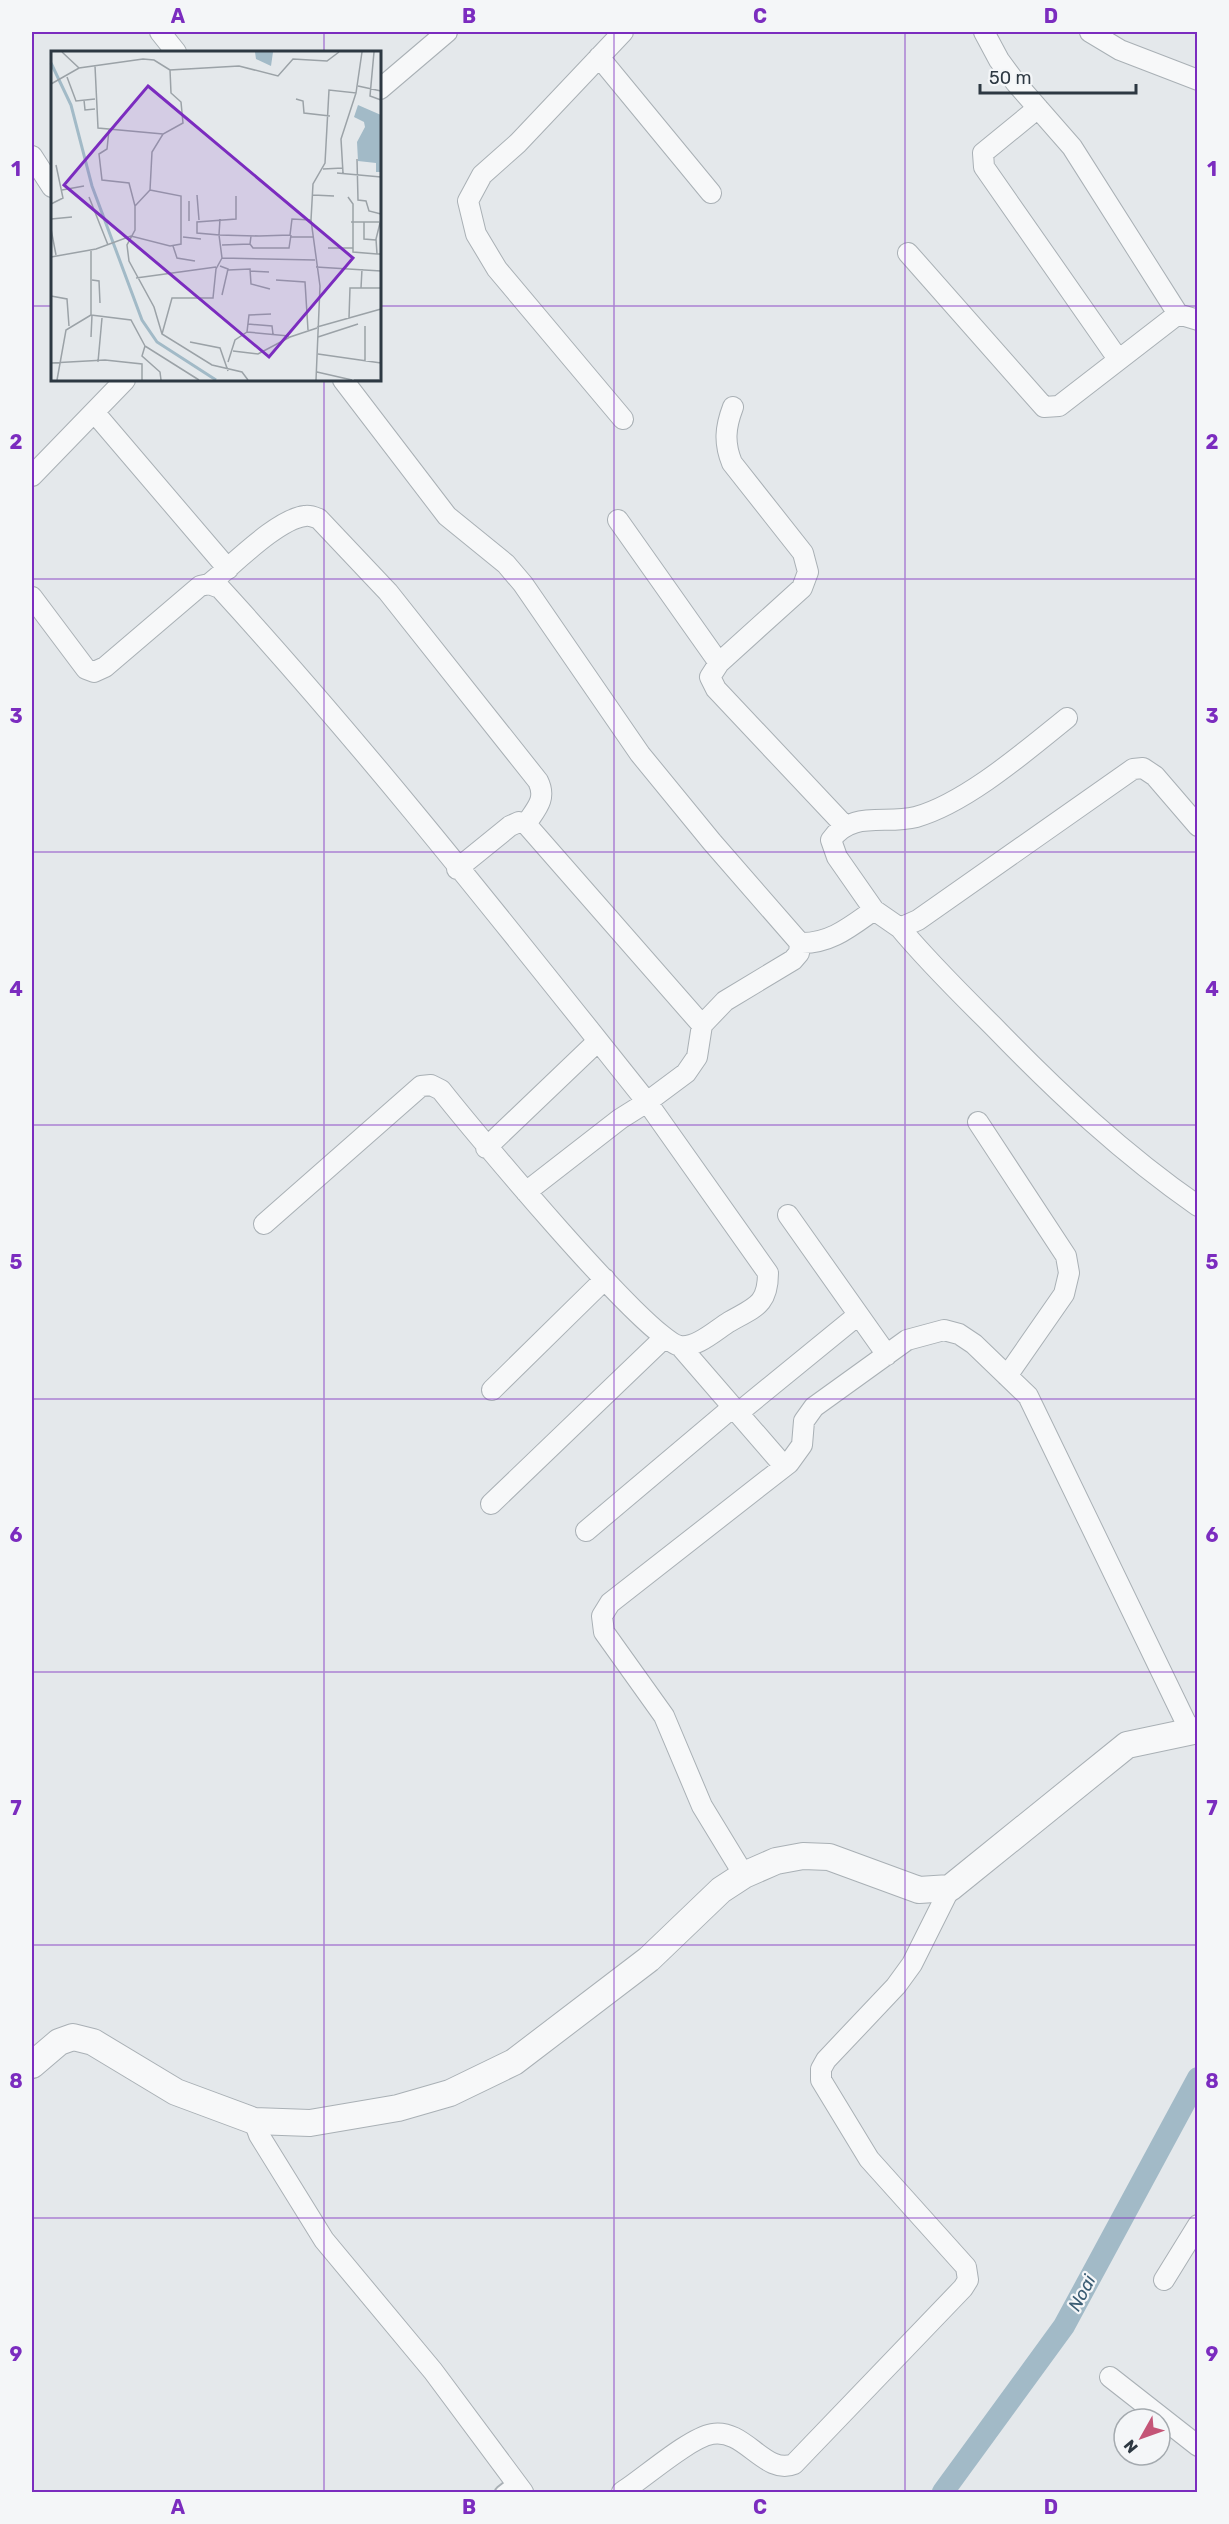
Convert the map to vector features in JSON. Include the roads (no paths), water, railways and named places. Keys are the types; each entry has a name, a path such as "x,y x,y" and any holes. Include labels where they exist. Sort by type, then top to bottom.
{"street":[{"path":"381,88 447,32"},
{"path":"623,32 518,143 482,175 468,201 476,234 497,269 623,419"},
{"path":"908,253 1034,399 1044,406 1059,406 1118,359 1191,314 1072,147 999,60 984,32"},
{"path":"1090,32 1119,50 1197,80"},
{"path":"599,57 711,193"},
{"path":"1038,108 983,153 984,167 1118,359"},
{"path":"32,156 51,185"},
{"path":"32,476 125,381"},
{"path":"344,381 447,516 506,564 523,584 640,754 712,842 800,943 814,944 838,935 874,910"},
{"path":"732,407 725,427 726,448 732,463 803,553 808,572 802,588 719,663 710,677 716,690 845,826"},
{"path":"94,412 228,569"},
{"path":"32,597 86,669 94,672 105,667 200,586 209,584 276,530 295,519 308,515 319,519 388,592 538,781 543,791 543,799 526,825"},
{"path":"618,520 719,663"},
{"path":"209,584 220,588 269,642 598,1041 647,1102 768,1273 768,1293 757,1306 693,1344 672,1342 491,1504"},
{"path":"1067,718 1003,768 939,809 914,818 850,822 831,840 837,857 874,910 900,928 970,1004 1098,1129 1137,1162 1197,1206"},
{"path":"900,928 949,901 1133,769 1143,768 1155,776 1197,826"},
{"path":"457,868 510,826 519,822 526,825 702,1025"},
{"path":"526,1192 620,1119 686,1073 697,1057 702,1025 725,1000 793,960 799,953 800,943"},
{"path":"486,1148 598,1041"},
{"path":"264,1224 421,1086 431,1084 441,1090 486,1148 605,1279 672,1342 736,1410 784,1466"},
{"path":"978,1122 1066,1256 1069,1273 1064,1293 1007,1376"},
{"path":"788,1215 887,1355"},
{"path":"492,1389 605,1279"},
{"path":"586,1531 858,1315"},
{"path":"622,2493 692,2442 708,2434 732,2434 776,2466 786,2468 794,2464 963,2288 968,2280 966,2267 869,2159 821,2080 821,2069 826,2060 896,1986 912,1964 950,1888 1127,1745 1195,1733 1028,1396 974,1344 959,1334 944,1330 907,1340 814,1407 804,1421 802,1445 784,1466 610,1603 602,1616 604,1632 664,1716 702,1806 744,1875"},
{"path":"32,2065 59,2042 73,2037 93,2042 176,2091 255,2121 310,2123 398,2108 450,2093 480,2081 514,2062 649,1959 722,1890 744,1875 776,1861 803,1856 829,1857 919,1890 950,1888"},
{"path":"255,2121 259,2135 324,2240 433,2371 513,2489"},
{"path":"1164,2280 1197,2225"},
{"path":"1110,2377 1197,2446"}],"waterway":[{"name":"Noai","path":"943,2492 1064,2326 1198,2078"}]}
